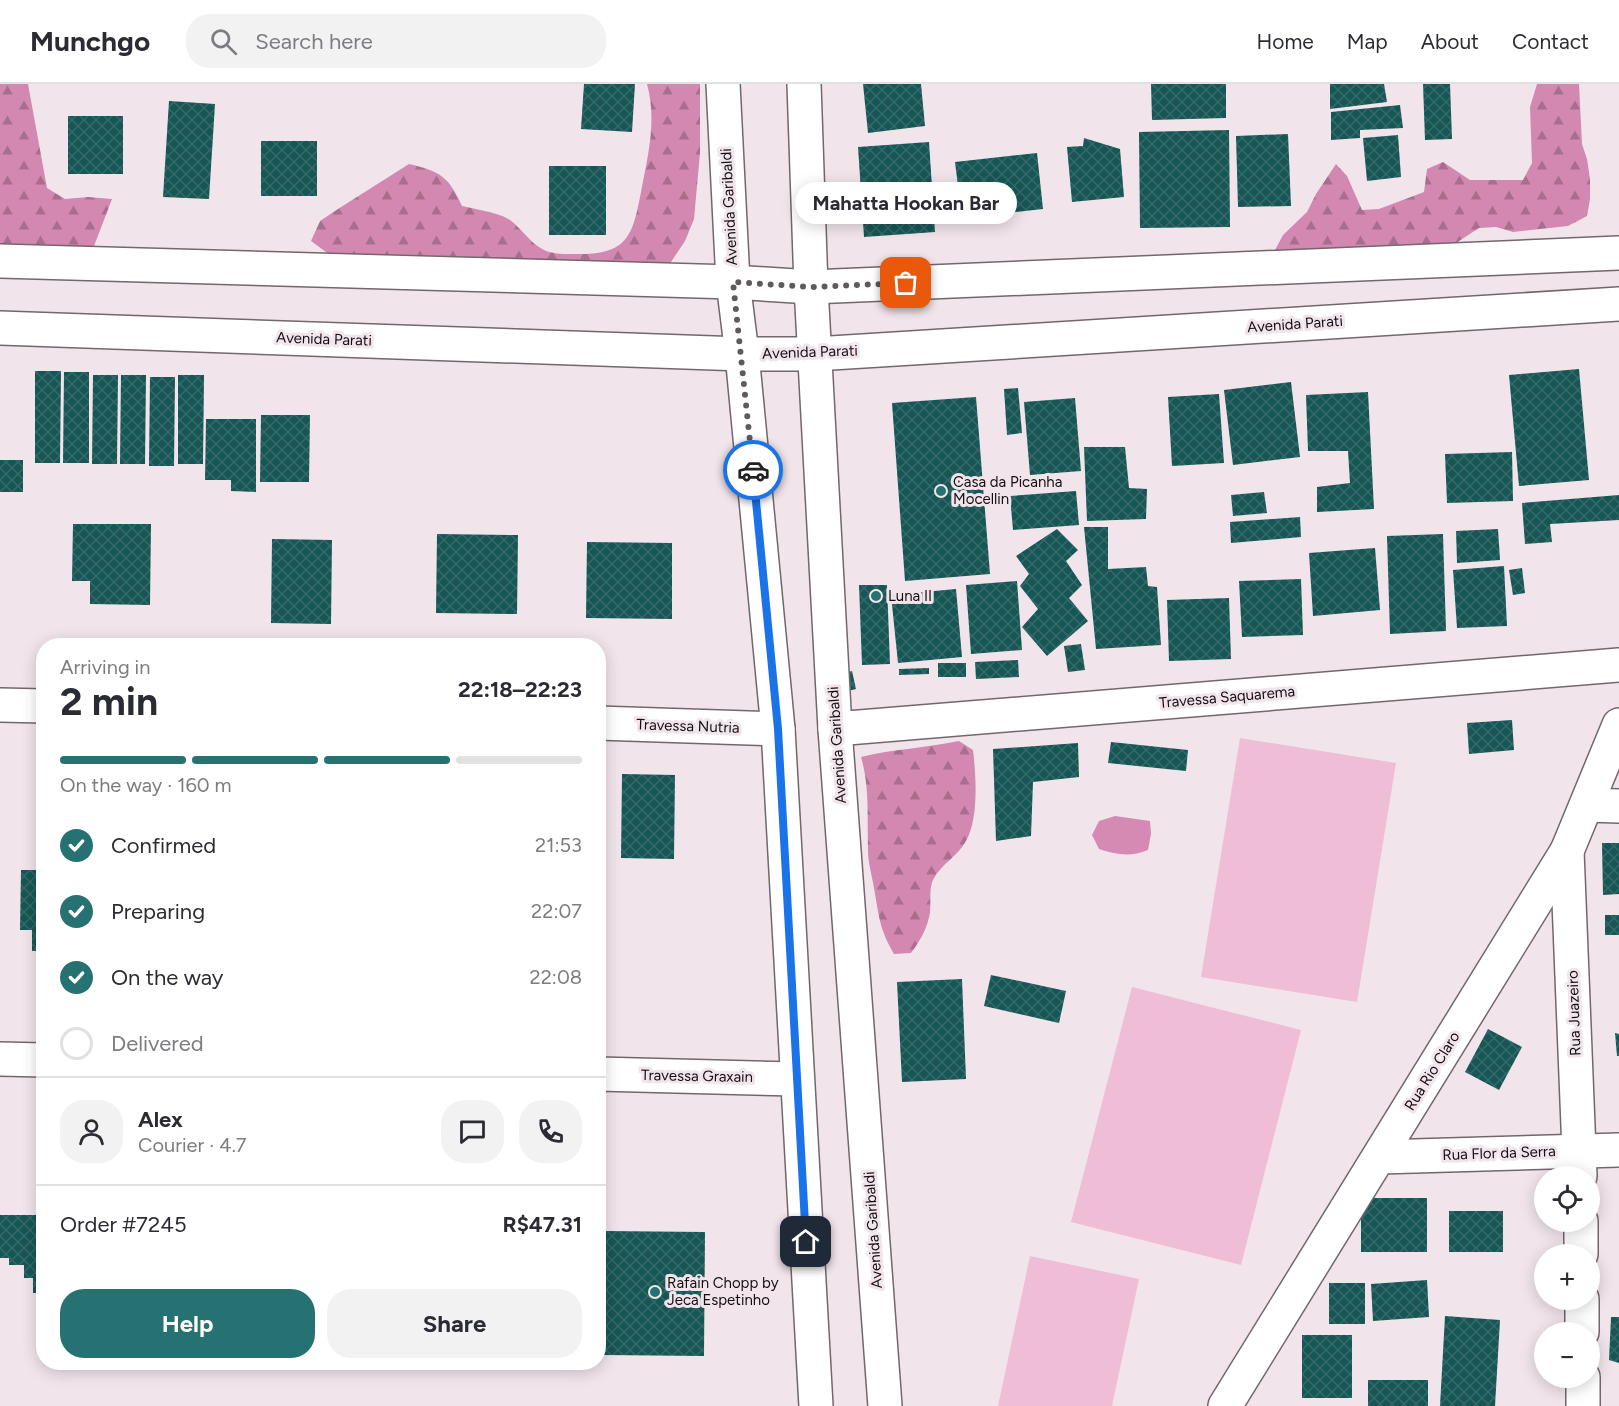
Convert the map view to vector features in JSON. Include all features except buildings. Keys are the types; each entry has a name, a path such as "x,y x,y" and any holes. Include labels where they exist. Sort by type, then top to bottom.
{"street":[{"name":"Avenida Garibaldi","path":"723,84 733,282 778,729 816,1406"},
{"name":"Avenida Garibaldi","path":"804,84 811,287 835,729 885,1406"},
{"path":"0,261 733,282 811,287 1619,253"},
{"name":"Avenida Parati","path":"0,328 742,354 815,354 1619,304"},
{"name":"Travessa Saquarema","path":"835,729 1619,665"},
{"path":"0,705 36,706"},
{"name":"Travessa Nutria","path":"606,723 778,729"},
{"name":"Rua Rio Claro","path":"1225,1406 1567,851 1619,724"},
{"path":"1587,805 1619,806"},
{"name":"Rua Juazeiro","path":"1567,851 1580,1163"},
{"path":"0,1059 36,1060"},
{"name":"Travessa Graxain","path":"606,1074 796,1079"},
{"name":"Rua Flor da Serra","path":"1380,1157 1580,1163 1619,1150"},
{"path":"1582,1388 1583,1406"}],"green space":[{"path":"0,84 28,84 47,188 65,199 88,197 112,199 86,267 0,270"},
{"path":"647,84 700,84 700,153 694,219 685,241 661,277 509,258 487,260 330,255 311,241 320,221 409,164 429,169 442,177 453,188 462,206 487,211 510,220 534,244 548,252 572,254 610,250 626,238 631,230 638,206 651,125"},
{"path":"1537,84 1579,84 1582,144 1590,179 1587,216 1568,226 1513,232 1496,227 1479,228 1450,247 1270,268 1275,250 1283,235 1307,212 1336,164 1347,176 1362,210 1379,209 1424,192 1427,169 1443,162 1470,180 1523,180 1532,163 1530,107"},
{"path":"959,741 973,750 975,809 970,832 963,846 940,869 933,880 929,918 917,944 911,953 894,954 880,922 869,865 867,792 861,757"}],"shaded area":[{"path":"1240,738 1396,763 1357,1002 1201,977"},
{"path":"1115,816 1150,821 1151,834 1148,850 1135,854 1124,854 1099,849 1092,835 1099,821"},
{"path":"1132,987 1301,1030 1241,1265 1071,1222"},
{"path":"1030,1256 1139,1279 1112,1406 998,1406"}],"way so far":[{"path":"753,470 733,282 811,287 906,283"}],"place":[{"name":"Mahatta Hookan Bar","path":"906,283"},
{"name":"Casa da Picanha Mocellin","path":"941,491"},
{"name":"Luna II","path":"876,596"},
{"name":"Rafain Chopp by Jeca Espetinho","path":"655,1292"}],"route":[{"path":"753,470 778,729 806,1242"}]}
